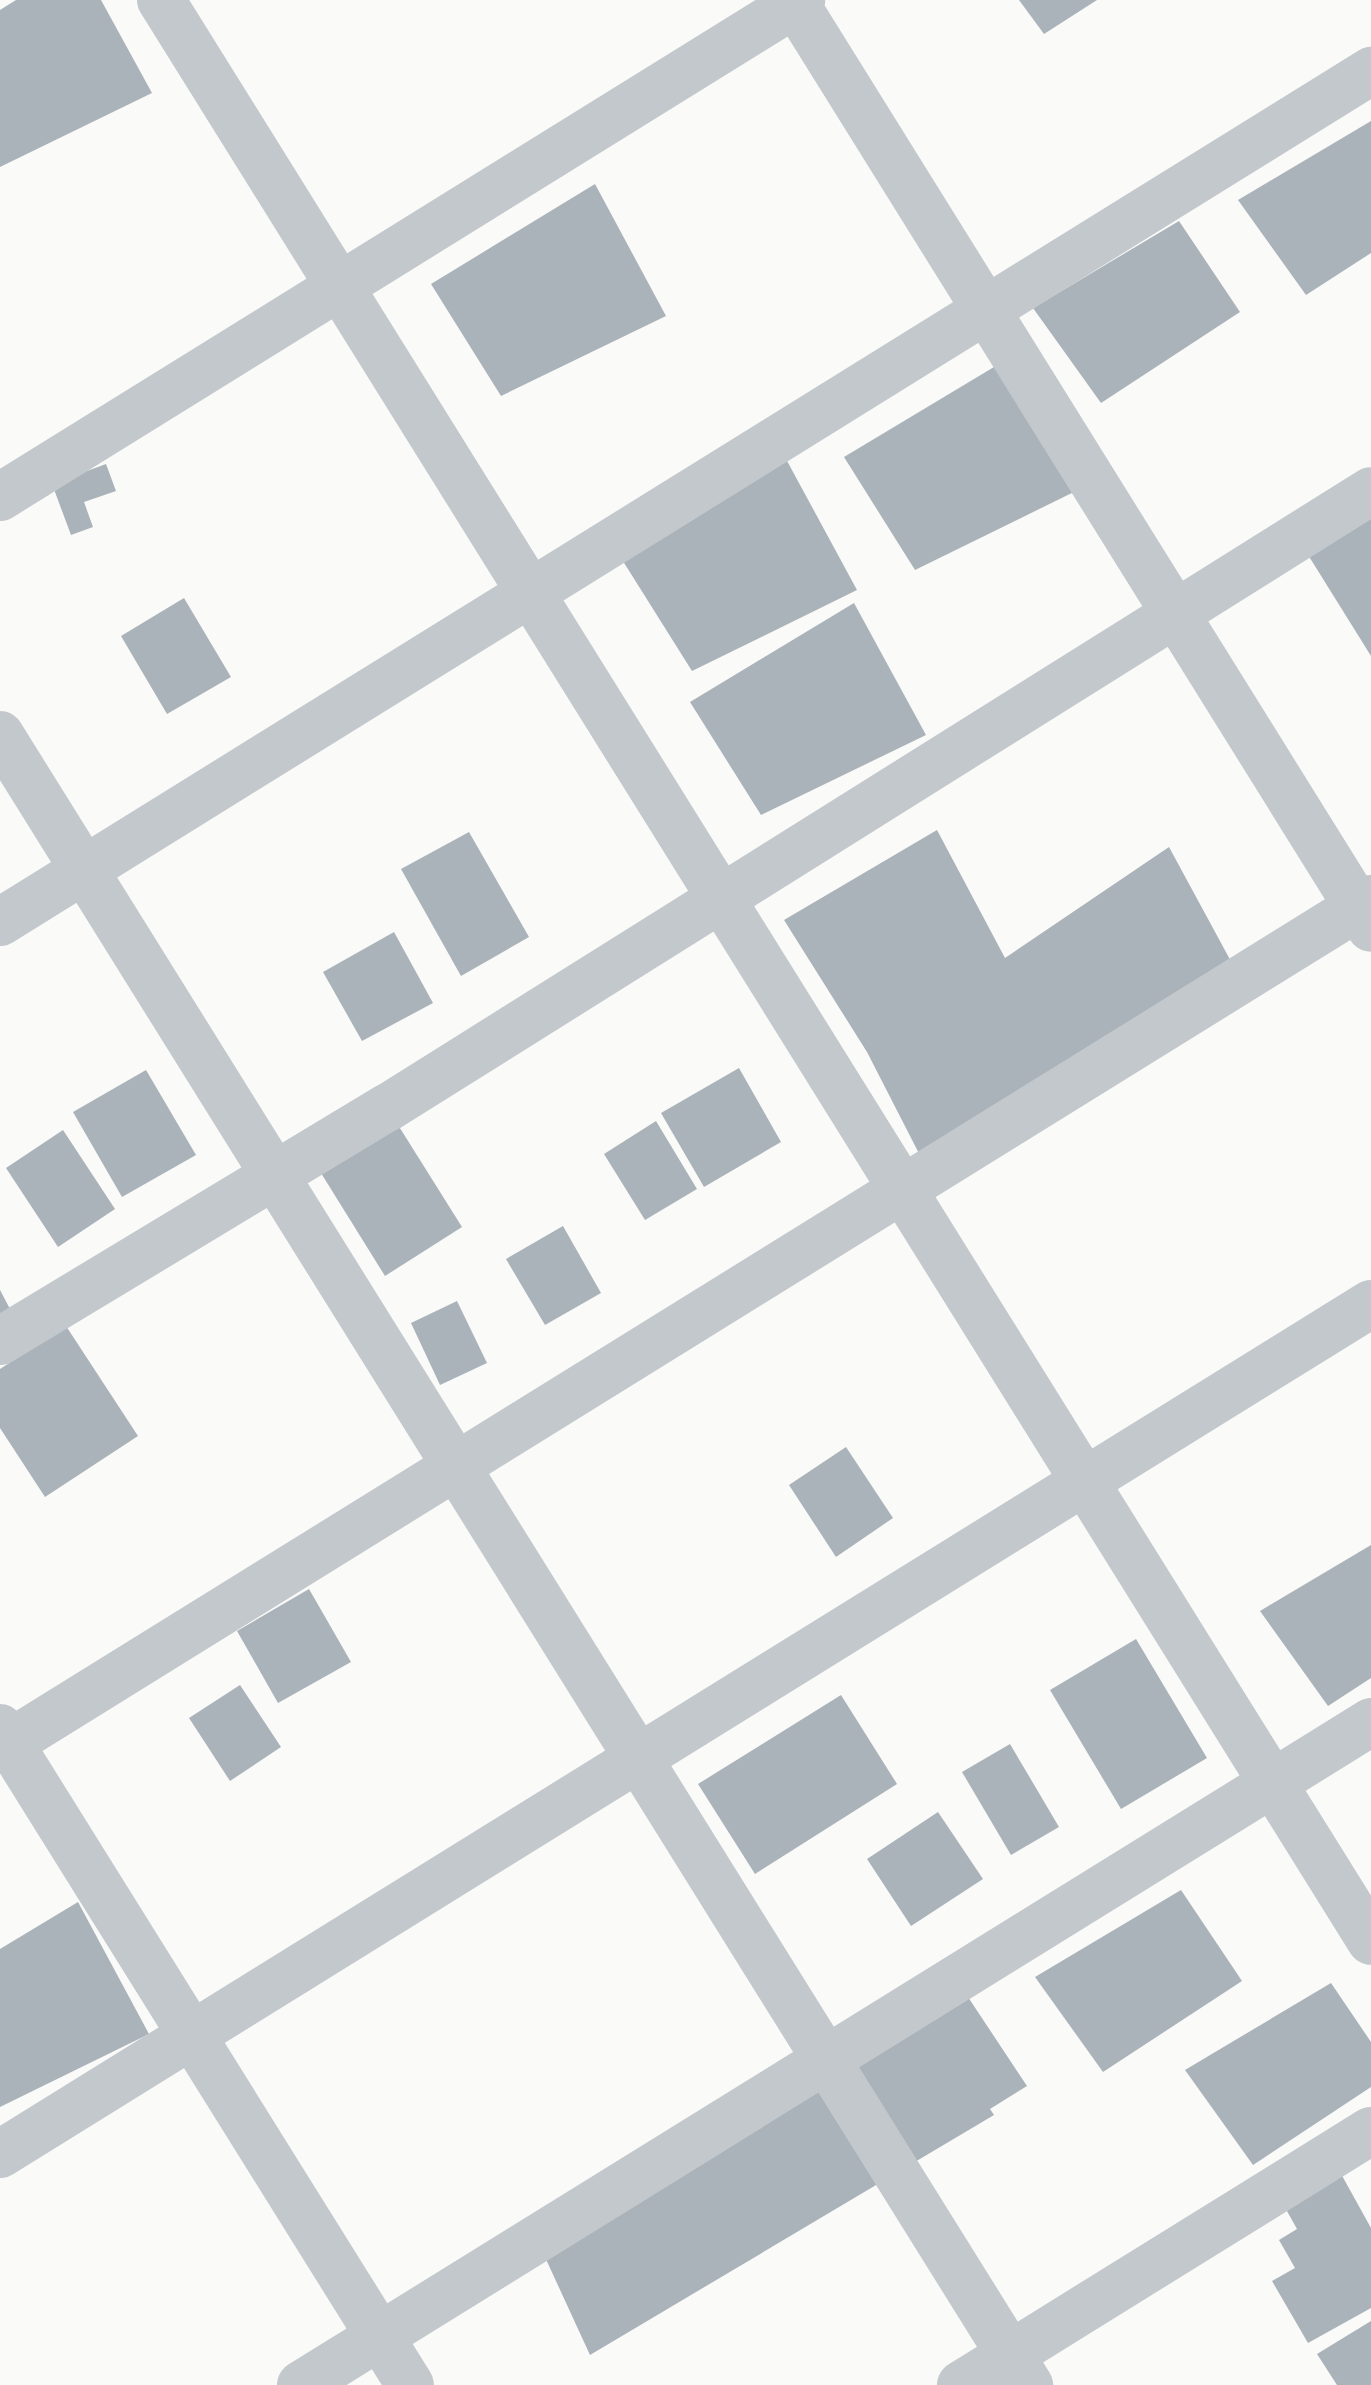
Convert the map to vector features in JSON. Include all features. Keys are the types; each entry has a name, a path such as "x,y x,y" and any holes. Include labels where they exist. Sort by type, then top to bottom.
{"street":[{"path":"161,0 1371,1941"},
{"path":"0,497 797,1 1175,612 1367,911 902,1189 456,1466 3,1740 410,2385"},
{"path":"0,922 1371,71"},
{"path":"0,1342 273,1172 387,1108 719,895 1371,491"},
{"path":"0,735 1020,2370"},
{"path":"0,2154 1371,1304"},
{"path":"301,2385 1371,1722"},
{"path":"961,2385 1020,2370 1371,2130"}],"building":[{"path":"16,0 101,0 152,93 0,167 0,10"},
{"path":"1019,0 1097,0 1044,34"},
{"path":"1371,121 1371,253 1306,295 1238,200"},
{"path":"595,184 666,316 501,396 431,284"},
{"path":"1179,221 1240,312 1101,403 1033,308"},
{"path":"1009,358 1080,489 915,570 844,457"},
{"path":"786,459 857,590 692,671 621,558"},
{"path":"106,464 116,491 84,502 93,527 71,535 52,484"},
{"path":"1371,500 1371,656 1300,542"},
{"path":"184,598 231,677 167,714 121,636"},
{"path":"854,603 926,735 761,815 690,702"},
{"path":"937,830 1005,958 1169,847 1240,978 929,1173 867,1052 784,920"},
{"path":"469,832 529,937 461,976 401,869"},
{"path":"394,932 433,1003 362,1041 323,972"},
{"path":"739,1068 781,1142 704,1187 661,1113"},
{"path":"146,1070 196,1155 122,1197 73,1112"},
{"path":"393,1117 462,1227 385,1276 316,1165"},
{"path":"656,1121 697,1189 645,1220 604,1154"},
{"path":"63,1130 115,1209 58,1247 6,1168"},
{"path":"563,1226 601,1293 545,1325 506,1259"},
{"path":"0,1290 10,1309 0,1314"},
{"path":"457,1301 487,1363 440,1385 411,1323"},
{"path":"66,1326 138,1436 45,1497 0,1428 0,1369"},
{"path":"846,1447 893,1518 836,1557 789,1485"},
{"path":"1371,1545 1371,1678 1328,1706 1260,1611"},
{"path":"309,1589 351,1662 278,1703 237,1631"},
{"path":"1136,1639 1207,1758 1121,1809 1050,1690"},
{"path":"240,1685 281,1747 230,1781 189,1718"},
{"path":"841,1695 897,1784 755,1874 698,1784"},
{"path":"1010,1744 1059,1827 1011,1855 962,1772"},
{"path":"938,1812 983,1879 911,1926 867,1859"},
{"path":"1181,1890 1242,1981 1103,2072 1035,1977"},
{"path":"78,1902 149,2034 0,2107 0,1949"},
{"path":"1331,1983 1371,2042 1371,2087 1253,2165 1185,2070"},
{"path":"966,1994 1027,2086 990,2109 994,2115 590,2355 527,2218"},
{"path":"1335,2163 1371,2228 1371,2308 1308,2343 1272,2281 1295,2268 1279,2240 1297,2229 1278,2195"},
{"path":"1371,2321 1371,2385 1337,2385 1317,2354"}]}
